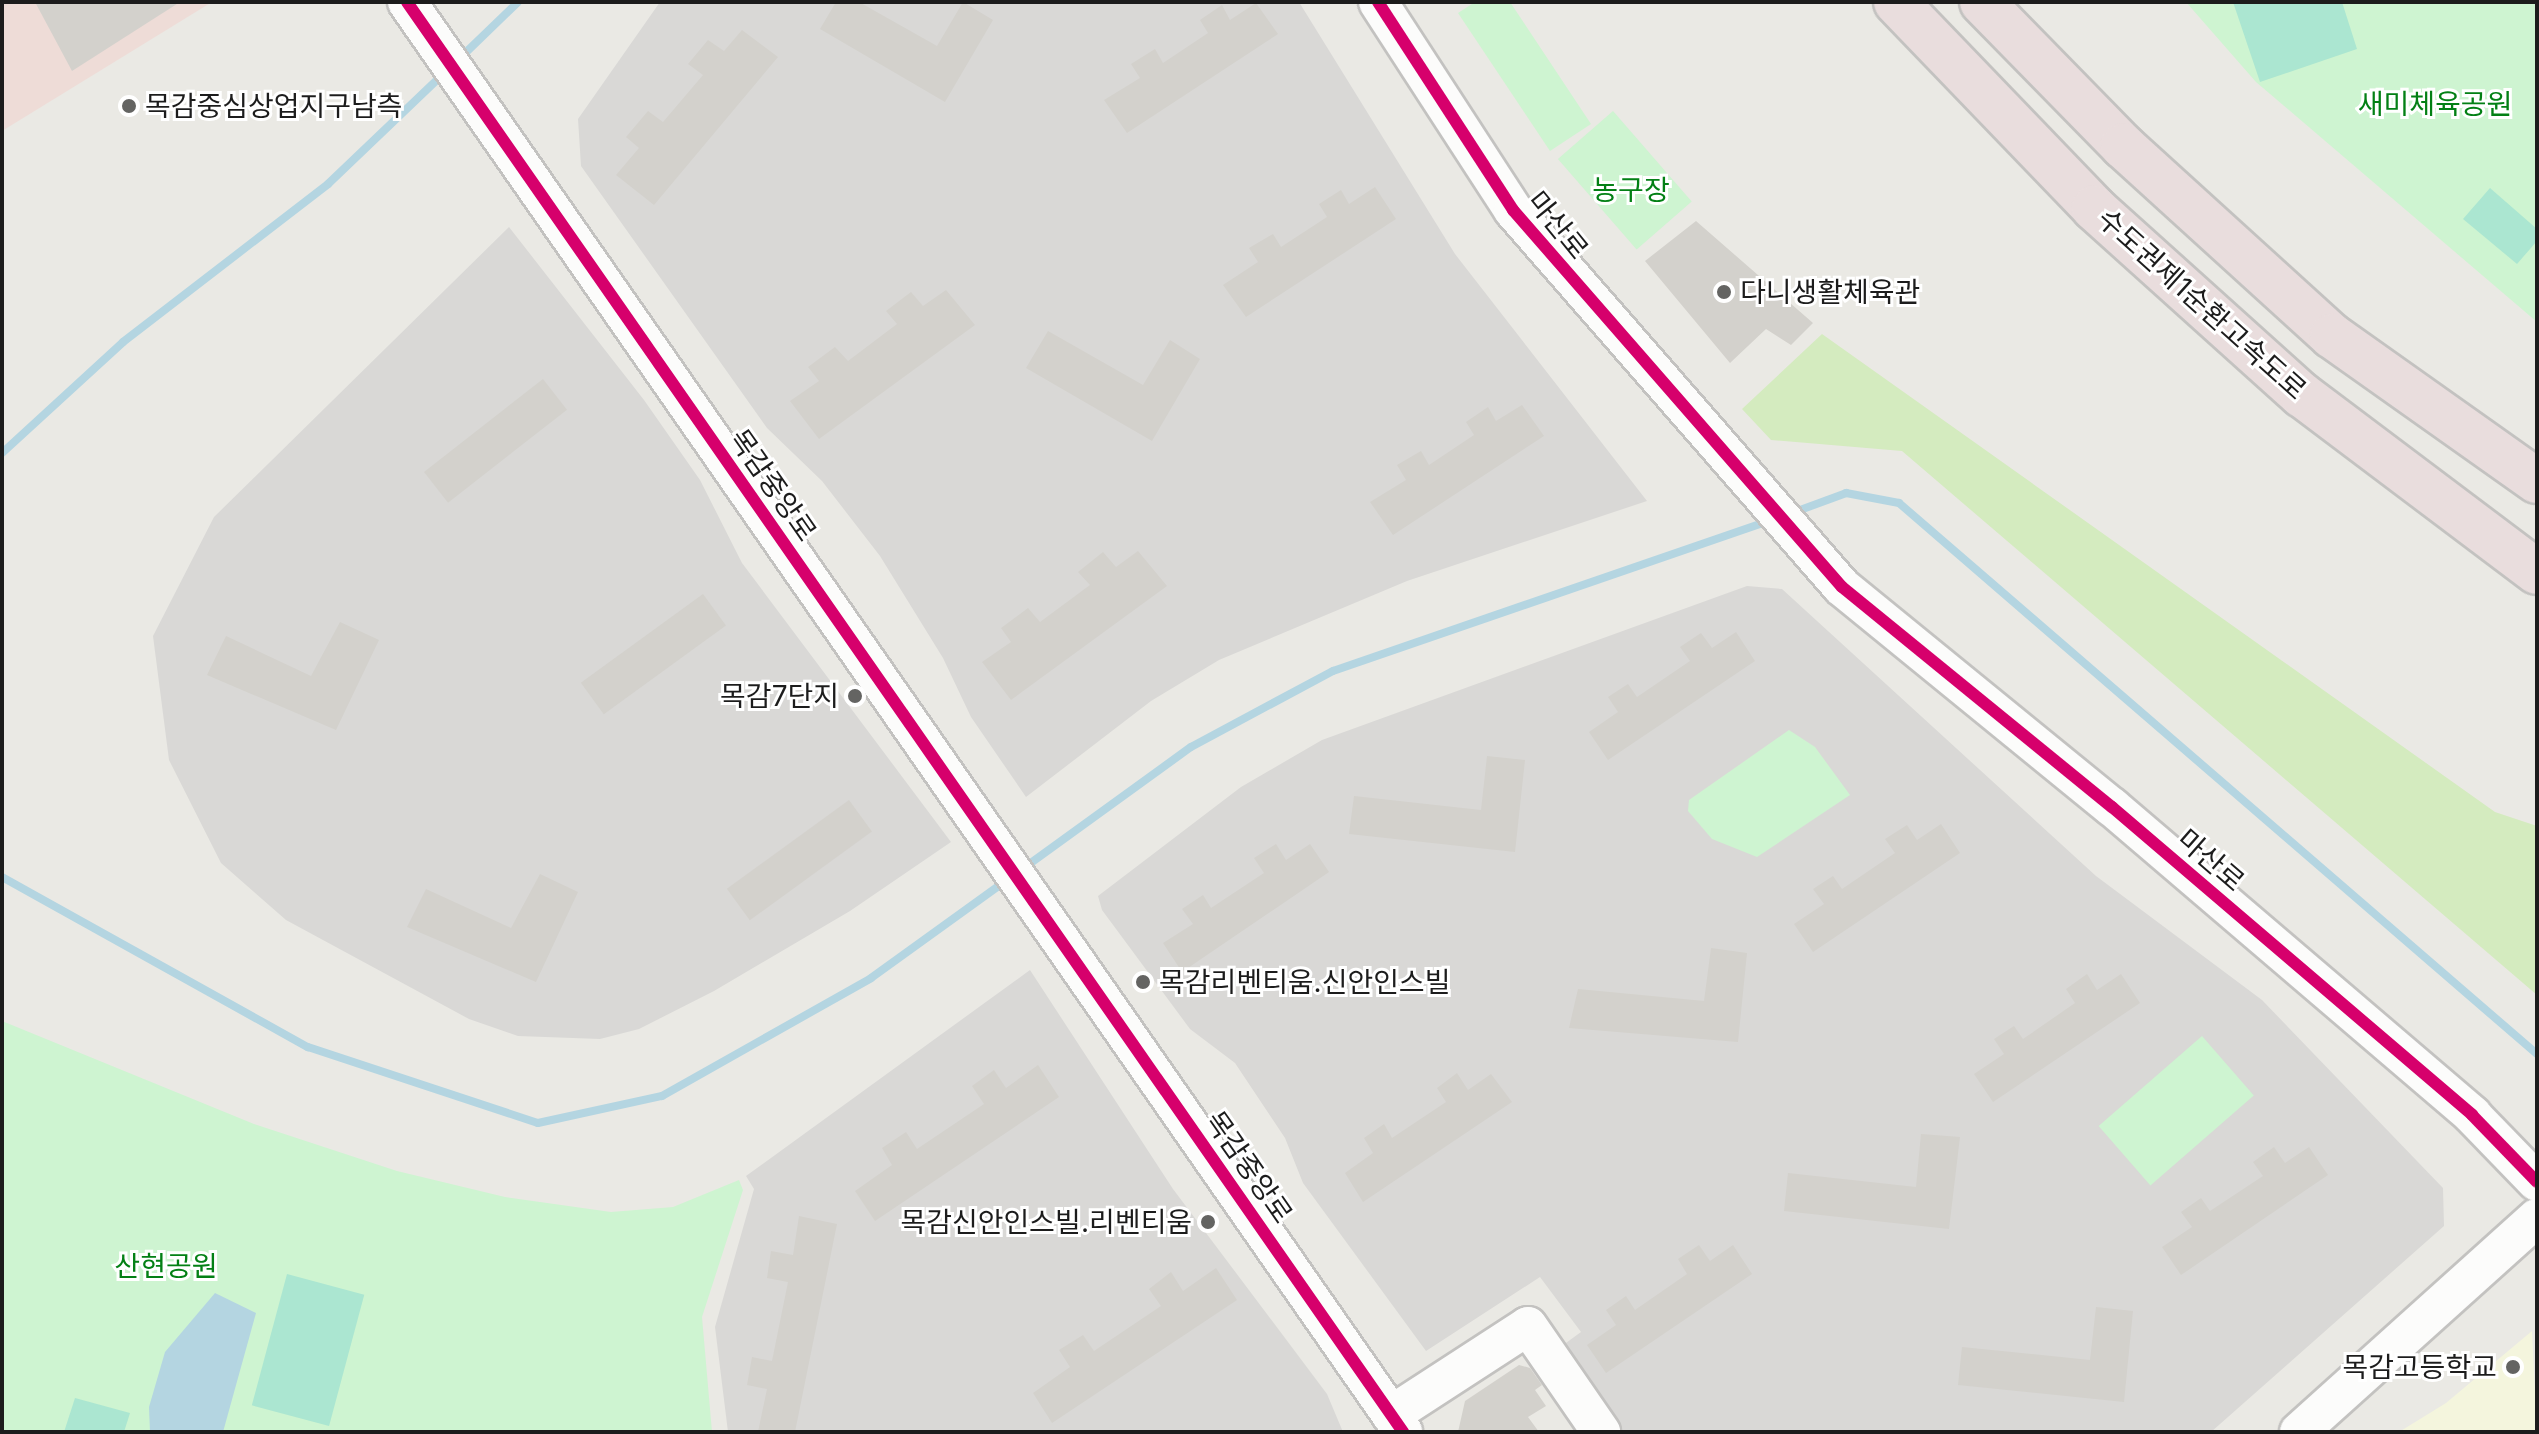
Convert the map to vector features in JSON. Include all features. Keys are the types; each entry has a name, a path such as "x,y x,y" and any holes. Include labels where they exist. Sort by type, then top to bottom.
{"highway":[{"name":"수도권제1순환고속도로","path":"1896,2 2094,208 2302,395 2537,572"},
{"path":"1982,2 2123,146 2332,336 2537,481"}],"street":[{"name":"목감중앙로","path":"407,2 1397,1423 1528,1326 1601,1432"},
{"name":"마산로","path":"1378,2 1513,210 1725,460 1842,587 2124,817 2472,1115 2537,1182"},
{"path":"2299,1432 2537,1218"}],"shaded area":[{"path":"2,2 212,2 2,131"},
{"path":"660,2 1299,2 1455,254 1647,501 1407,581 1219,660 1151,701 1026,797 971,717 943,658 880,556 822,481 767,428 581,166 578,119"},
{"path":"509,227 644,400 700,480 742,563 951,842 850,911 714,991 639,1029 600,1039 518,1036 469,1019 286,920 221,863 169,760 153,636 214,517"},
{"path":"1747,586 1782,589 2096,876 2262,1000 2443,1188 2444,1226 2211,1432 1617,1432 1559,1348 1581,1332 1540,1277 1426,1351 1303,1183 1285,1138 1235,1063 1190,1029 1102,910 1098,896 1241,787 1322,740"},
{"path":"1030,970 1173,1189 1327,1394 1343,1432 728,1432 715,1327 754,1189 746,1176"},
{"name":"목감고등학교","path":"2532,1331 2537,1432 2399,1432 2446,1403"}],"green space":[{"path":"1475,2 1510,2 1591,124 1550,151 1458,13"},
{"name":"새미체육공원","path":"2186,2 2537,2 2537,322 2256,82"},
{"path":"2233,2 2342,2 2357,49 2260,82"},
{"name":"농구장","path":"1613,111 1692,202 1637,249 1558,159"},
{"path":"2490,188 2537,229 2537,241 2517,264 2463,219"},
{"path":"1822,334 2495,812 2537,826 2537,995 1902,451 1771,440 1742,409"},
{"path":"1789,730 1815,747 1850,795 1757,857 1712,839 1688,811 1689,800"},
{"name":"산현공원","path":"2,1021 254,1124 397,1171 505,1197 611,1212 673,1207 739,1180 743,1190 702,1317 712,1432 2,1432"},
{"path":"2202,1036 2254,1096 2150,1186 2099,1126"},
{"path":"287,1274 364,1295 329,1426 252,1405"},
{"path":"75,1398 130,1413 124,1432 64,1432"}],"water":[{"path":"215,1293 256,1313 223,1432 150,1432 149,1407 165,1352"}],"building":[{"path":"35,2 180,2 72,71"},
{"path":"836,2 859,2 937,46 963,2 993,20 945,102 820,29"},
{"path":"1256,3 1278,34 1127,133 1104,100 1140,78 1131,64 1155,49 1163,63 1208,33 1200,20 1222,5 1230,20"},
{"path":"742,30 778,57 654,205 616,175 639,148 626,137 648,111 663,122 703,75 688,64 708,40 724,51"},
{"path":"1375,187 1396,219 1246,317 1223,285 1258,262 1249,248 1273,234 1281,247 1327,217 1319,204 1341,190 1349,204"},
{"name":"다니생활체육관","path":"1696,221 1813,323 1791,345 1766,329 1730,363 1645,261"},
{"path":"946,290 975,325 819,439 790,401 819,381 808,367 835,347 848,361 897,324 886,311 911,292 923,306"},
{"path":"1048,331 1143,385 1170,340 1200,359 1152,441 1026,368"},
{"path":"543,379 567,410 448,503 424,472"},
{"path":"1522,405 1544,436 1393,535 1370,502 1406,480 1397,465 1421,451 1429,465 1474,435 1466,422 1488,407 1496,421"},
{"path":"1138,551 1167,586 1011,700 982,662 1011,642 1001,628 1028,608 1040,622 1090,585 1078,572 1103,552 1116,567"},
{"path":"703,594 726,626 604,714 581,683"},
{"path":"340,622 379,640 336,730 207,675 226,636 311,676"},
{"path":"1736,632 1755,661 1608,760 1589,732 1618,712 1608,697 1628,684 1637,697 1690,661 1680,647 1701,633 1712,648"},
{"path":"1487,756 1525,760 1515,852 1349,834 1354,796 1481,810"},
{"path":"849,800 872,832 750,920 727,889"},
{"path":"1941,824 1960,853 1813,952 1794,924 1824,904 1813,889 1833,876 1842,889 1895,853 1885,839 1907,825 1917,840"},
{"path":"1276,844 1286,860 1310,844 1329,872 1182,972 1163,943 1193,924 1182,909 1203,895 1211,908 1264,873 1254,858"},
{"path":"540,874 578,892 536,982 407,927 426,889 511,928"},
{"path":"1711,948 1747,953 1738,1042 1569,1028 1578,989 1704,1001"},
{"path":"2087,974 2097,990 2121,974 2140,1003 1993,1102 1974,1074 2004,1054 1994,1039 2014,1026 2023,1039 2075,1003 2066,989"},
{"path":"1038,1065 1059,1097 875,1221 855,1191 892,1165 882,1148 906,1132 917,1149 984,1104 972,1086 994,1070 1006,1088"},
{"path":"1457,1073 1468,1090 1491,1074 1512,1102 1363,1202 1345,1173 1373,1153 1364,1138 1384,1124 1392,1138 1446,1102 1437,1088"},
{"path":"1921,1134 1960,1137 1949,1229 1784,1211 1788,1173 1916,1187"},
{"path":"2274,1147 2285,1163 2309,1147 2328,1175 2181,1275 2162,1247 2192,1227 2181,1212 2201,1198 2210,1211 2263,1176 2253,1162"},
{"path":"799,1216 837,1224 795,1432 758,1432 767,1389 747,1385 752,1357 772,1361 788,1282 767,1278 771,1251 793,1255"},
{"path":"1699,1245 1710,1261 1733,1245 1752,1274 1606,1373 1587,1345 1616,1325 1606,1310 1626,1296 1635,1310 1687,1274 1678,1259"},
{"path":"1216,1268 1237,1300 1052,1423 1033,1393 1070,1367 1059,1350 1083,1335 1094,1351 1161,1306 1149,1289 1171,1272 1183,1291"},
{"path":"2096,1307 2133,1311 2124,1402 1958,1385 1962,1347 2090,1360"},
{"path":"1519,1365 1530,1368 1542,1385 1535,1390 1546,1406 1528,1417 1539,1432 1458,1432 1465,1401"}],"waterway":[{"path":"458,60 518,2"},
{"path":"2,453 123,342 328,184 445,72"},
{"path":"1792,513 1846,493 1899,503 2537,1054"},
{"path":"1021,870 1191,747 1333,671 1771,520"},
{"path":"2,877 308,1047 538,1123 662,1096 871,978 1007,880"}],"cycle path":[{"path":"407,2 1403,1432"},
{"path":"1378,2 1513,210 1842,587 2112,807 2472,1115 2537,1182"}],"place":[{"name":"목감중심상업지구남측","path":"129,106"},
{"name":"다니생활체육관","path":"1724,292"},
{"name":"목감7단지","path":"855,696"},
{"name":"목감리벤티움.신안인스빌","path":"1143,982"},
{"name":"목감신안인스빌.리벤티움","path":"1208,1222"},
{"name":"목감고등학교","path":"2513,1367"}]}
